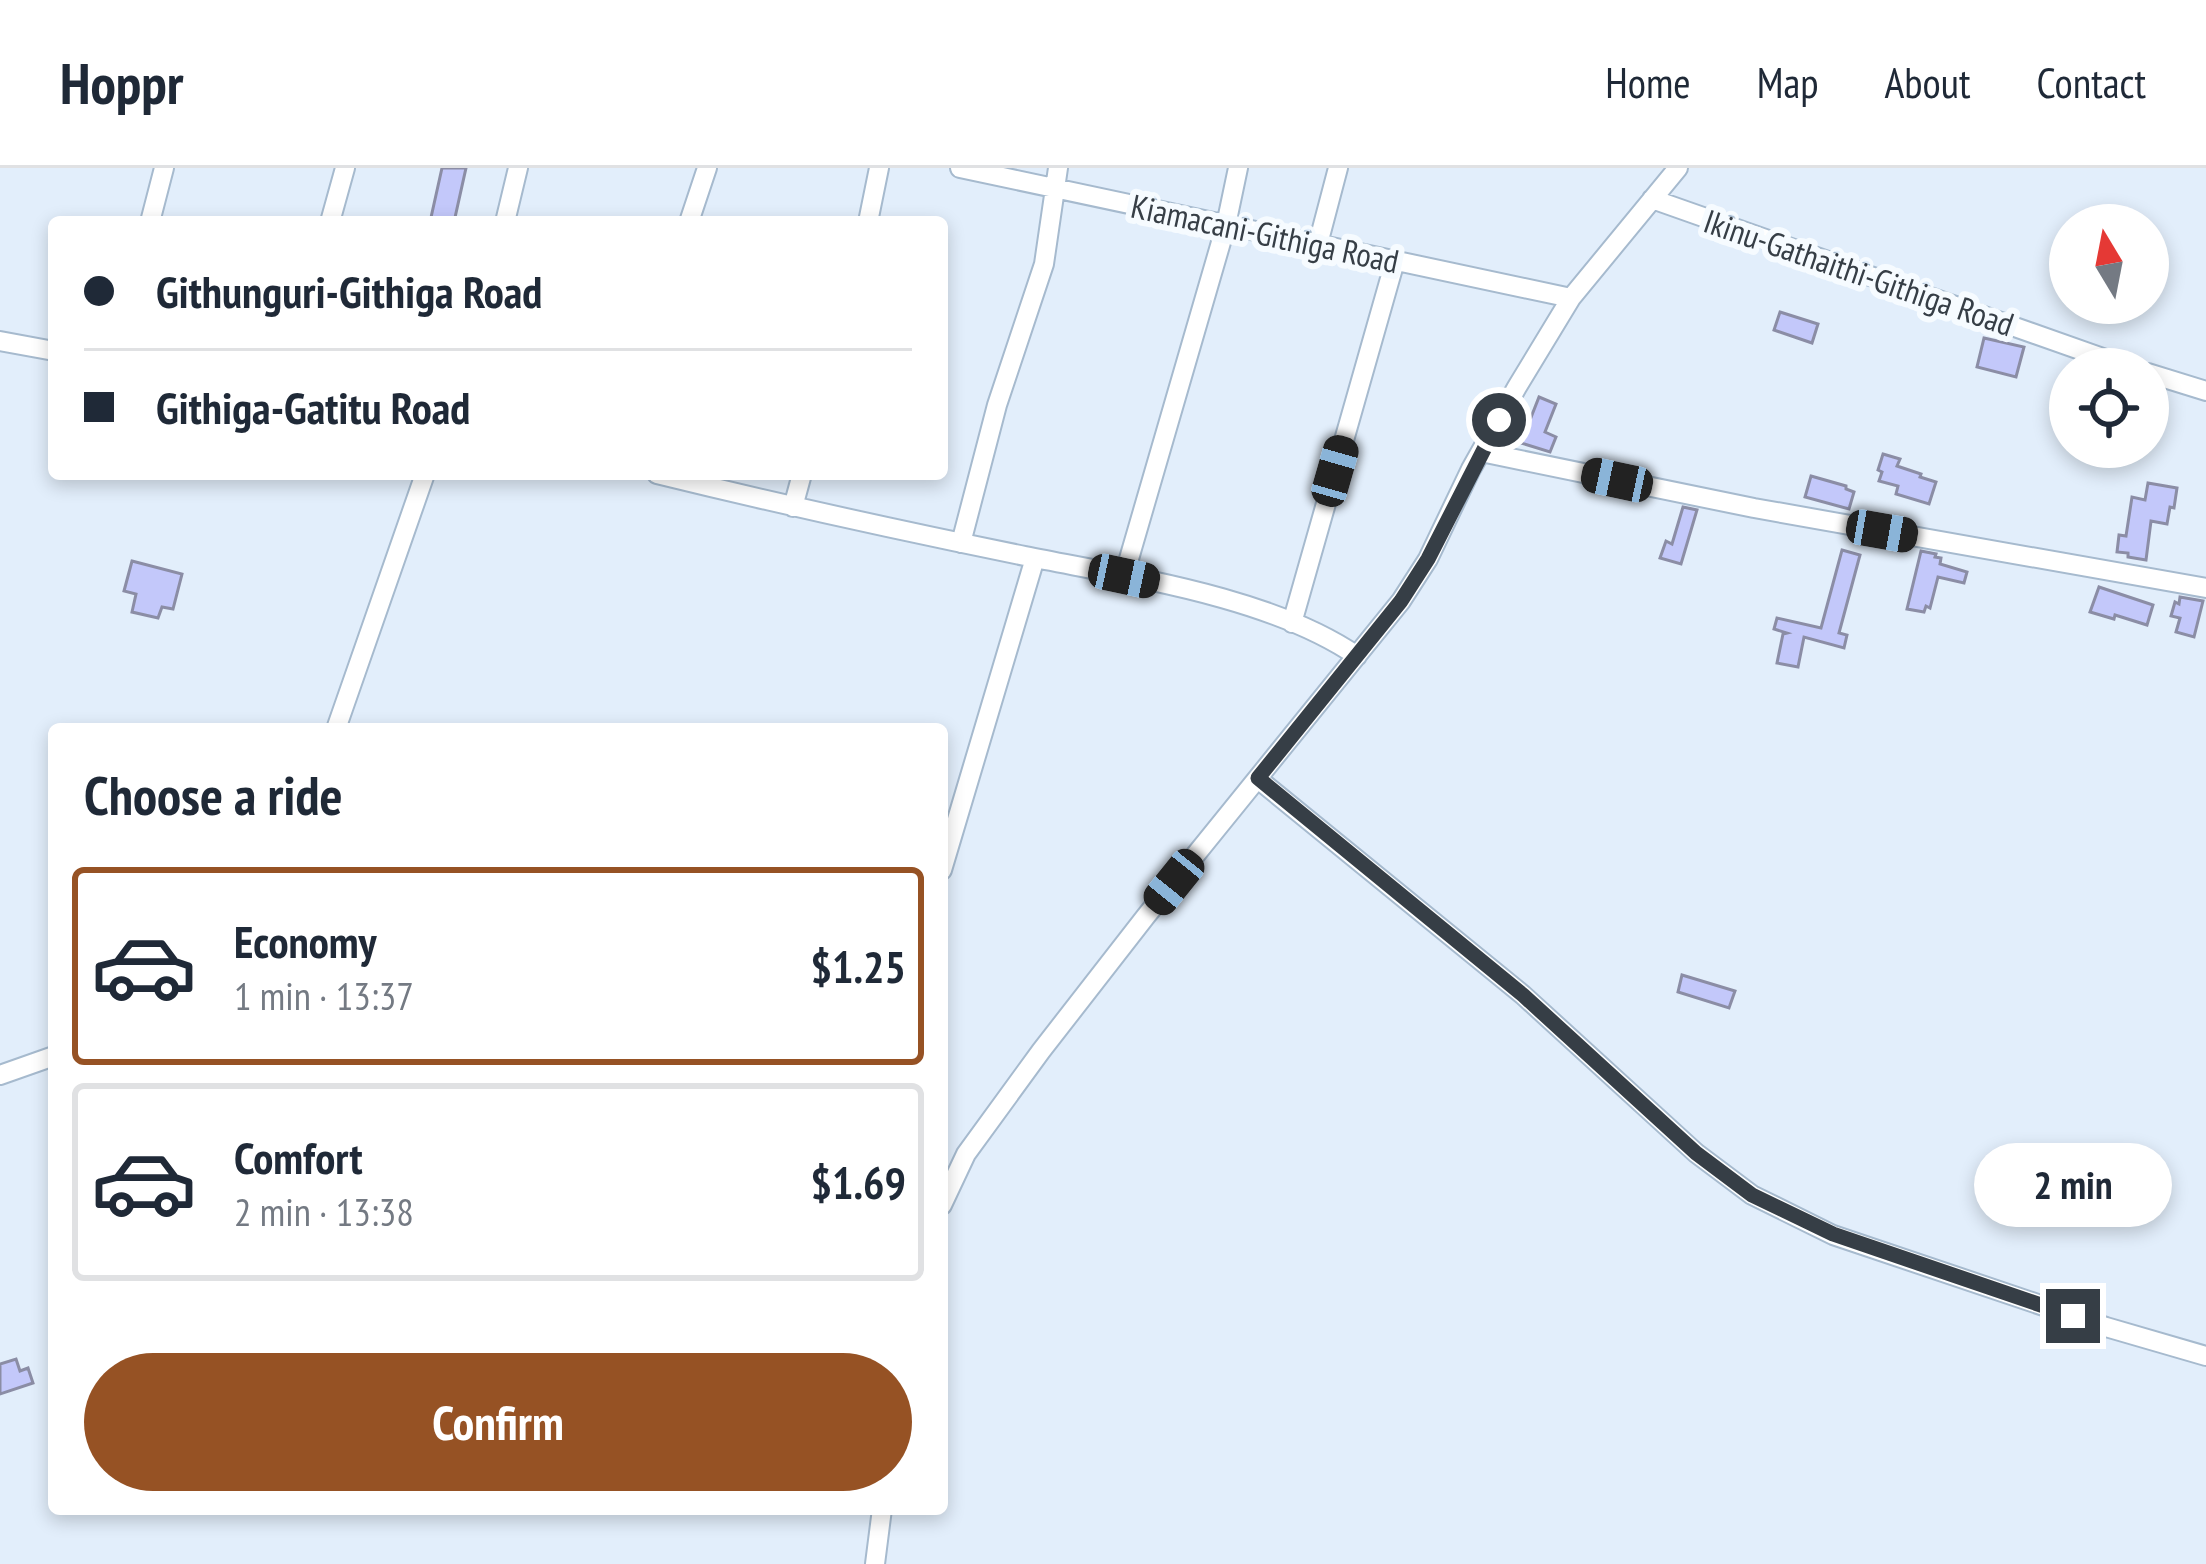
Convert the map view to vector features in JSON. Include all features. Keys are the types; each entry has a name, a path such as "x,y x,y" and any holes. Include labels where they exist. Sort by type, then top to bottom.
{"street":[{"path":"152,216 164,168"},
{"path":"333,216 345,168"},
{"path":"506,216 518,168"},
{"path":"691,216 706,168"},
{"path":"869,216 879,168"},
{"name":"Kiamacani-Githiga Road","path":"960,168 1056,178 1226,225 1571,298"},
{"path":"1124,576 1226,225 1238,168"},
{"path":"1318,244 1338,168"},
{"path":"948,1192 966,1154 998,1109 1146,916 1401,601 1571,298 1673,169"},
{"path":"961,542 997,405 1044,264 1056,178"},
{"name":"Ikinu-Gathaithi-Githiga Road","path":"1652,200 2074,348"},
{"path":"1292,623 1395,261"},
{"path":"0,341 48,350"},
{"path":"2169,380 2206,391"},
{"path":"1481,452 1754,508 2206,589"},
{"path":"338,723 423,480"},
{"path":"682,480 1124,576 1258,610 1328,637 1357,656"},
{"path":"793,507 800,480"},
{"path":"948,850 1035,558"},
{"path":"1258,778 1523,995 1696,1153 1752,1195 1833,1234 2206,1356"},
{"path":"0,1075 48,1058"},
{"path":"875,1564 881,1515"}],"building":[{"path":"442,168 466,168 455,216 431,216"},
{"path":"1780,312 1818,324 1812,343 1774,330"},
{"path":"1984,338 2024,347 2016,377 1977,367"},
{"path":"1539,397 1556,404 1545,432 1556,437 1550,452 1521,443"},
{"path":"1883,454 1900,459 1897,466 1936,482 1929,504 1896,494 1898,486 1879,481"},
{"path":"1811,476 1854,492 1849,509 1805,497"},
{"path":"2148,483 2177,488 2167,524 2151,521 2146,560 2117,552 2119,535 2126,536 2132,497 2145,500"},
{"path":"1683,507 1697,510 1681,564 1660,558 1666,541 1672,544"},
{"path":"1842,550 1860,555 1839,633 1847,635 1844,648 1804,637 1798,667 1777,663 1787,633 1774,629 1777,618 1821,628"},
{"path":"1921,551 1936,554 1940,564 1967,572 1964,583 1938,577 1930,608 1926,606 1924,612 1907,609"},
{"path":"132,561 182,574 173,609 162,607 158,618 132,612 136,594 124,591"},
{"path":"2099,587 2153,605 2147,625 2090,612"},
{"path":"2180,597 2203,601 2194,637 2176,632 2180,618 2171,616"},
{"path":"1682,975 1735,991 1729,1008 1678,992"},
{"path":"16,1359 20,1371 28,1368 33,1383 0,1394 0,1364"}],"route":[{"path":"1499,420 1428,559 1401,601 1258,778 1523,995 1696,1153 1752,1195 1833,1234 2073,1316"}]}
